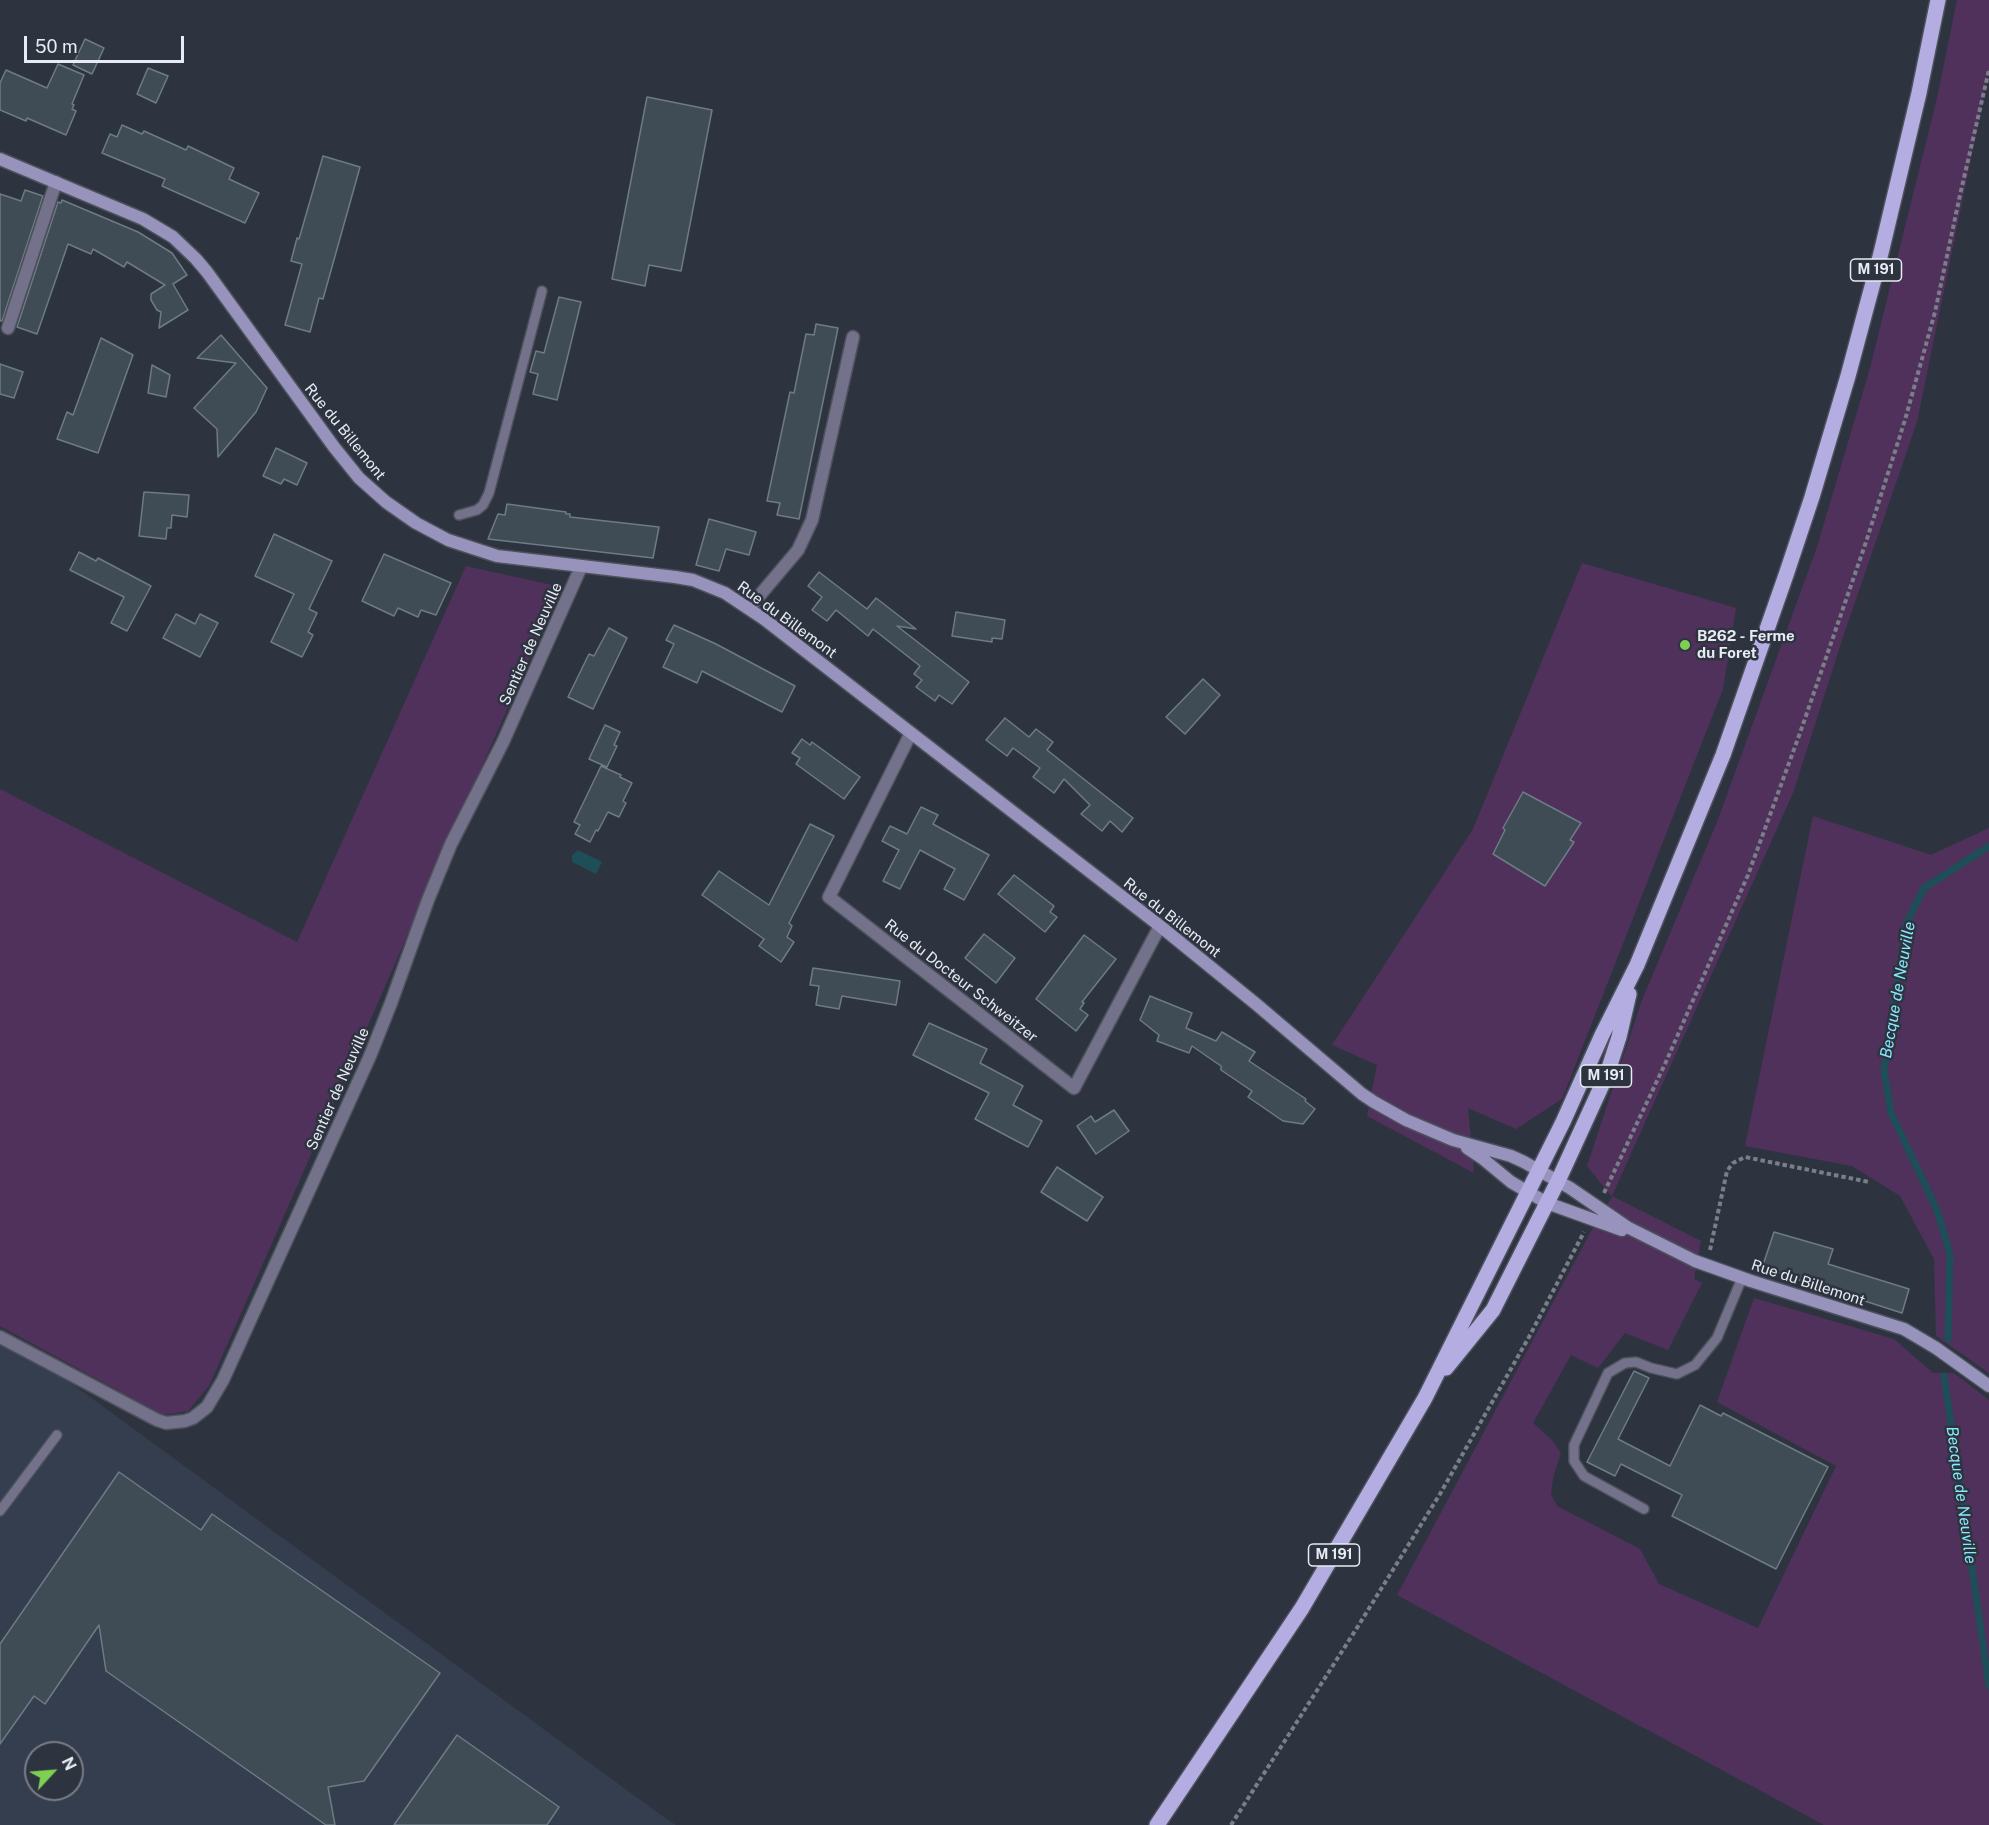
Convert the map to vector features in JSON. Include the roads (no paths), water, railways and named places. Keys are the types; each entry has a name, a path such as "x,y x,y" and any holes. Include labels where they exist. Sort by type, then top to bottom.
{"main road":[{"name":"M 191","path":"1157,1825 1302,1608 1425,1398 1528,1193 1637,965 1719,765 1757,661 1812,497 1881,253 1919,93 1938,0"},
{"name":"M 191","path":"1425,1398 1493,1310 1558,1181 1607,1074 1637,965"}],"street":[{"name":"Rue du Billemont","path":"0,159 158,226 184,247 207,272 347,463 373,491 416,523 448,540 484,554 664,575 693,580 725,593 749,608 1160,926 1362,1094 1389,1112 1453,1140 1511,1156 1539,1170 1558,1181 1594,1213"},
{"path":"8,328 56,182"},
{"path":"749,608 798,550 812,520 853,337"},
{"name":"Sentier de Neuville","path":"0,1337 156,1420 166,1423 185,1421 207,1407 223,1380 370,1056 448,851 503,742 581,567"},
{"name":"Rue du Docteur Schweitzer","path":"911,733 829,897 1074,1088 1160,926"},
{"name":"Rue du Billemont","path":"1453,1140 1477,1155 1511,1182 1546,1203 1594,1213 1707,1265 1904,1329 1926,1341 1989,1386"}],"lane":[{"path":"459,515 477,510 483,505 489,493 518,375 542,291"},
{"path":"1644,1509 1584,1476 1575,1461 1574,1445 1608,1373 1625,1363 1636,1362 1677,1374 1695,1365 1717,1338 1742,1278"},
{"path":"0,1511 57,1435"}],"waterway":[{"name":"Becque de Neuville","path":"1948,1339 1950,1254 1937,1210 1891,1113 1884,1070 1906,924 1924,888 1989,846"},
{"name":"Becque de Neuville","path":"1944,1376 1989,1686"}],"place":[{"name":"B262 - Ferme du Foret","path":"1685,645"}]}
